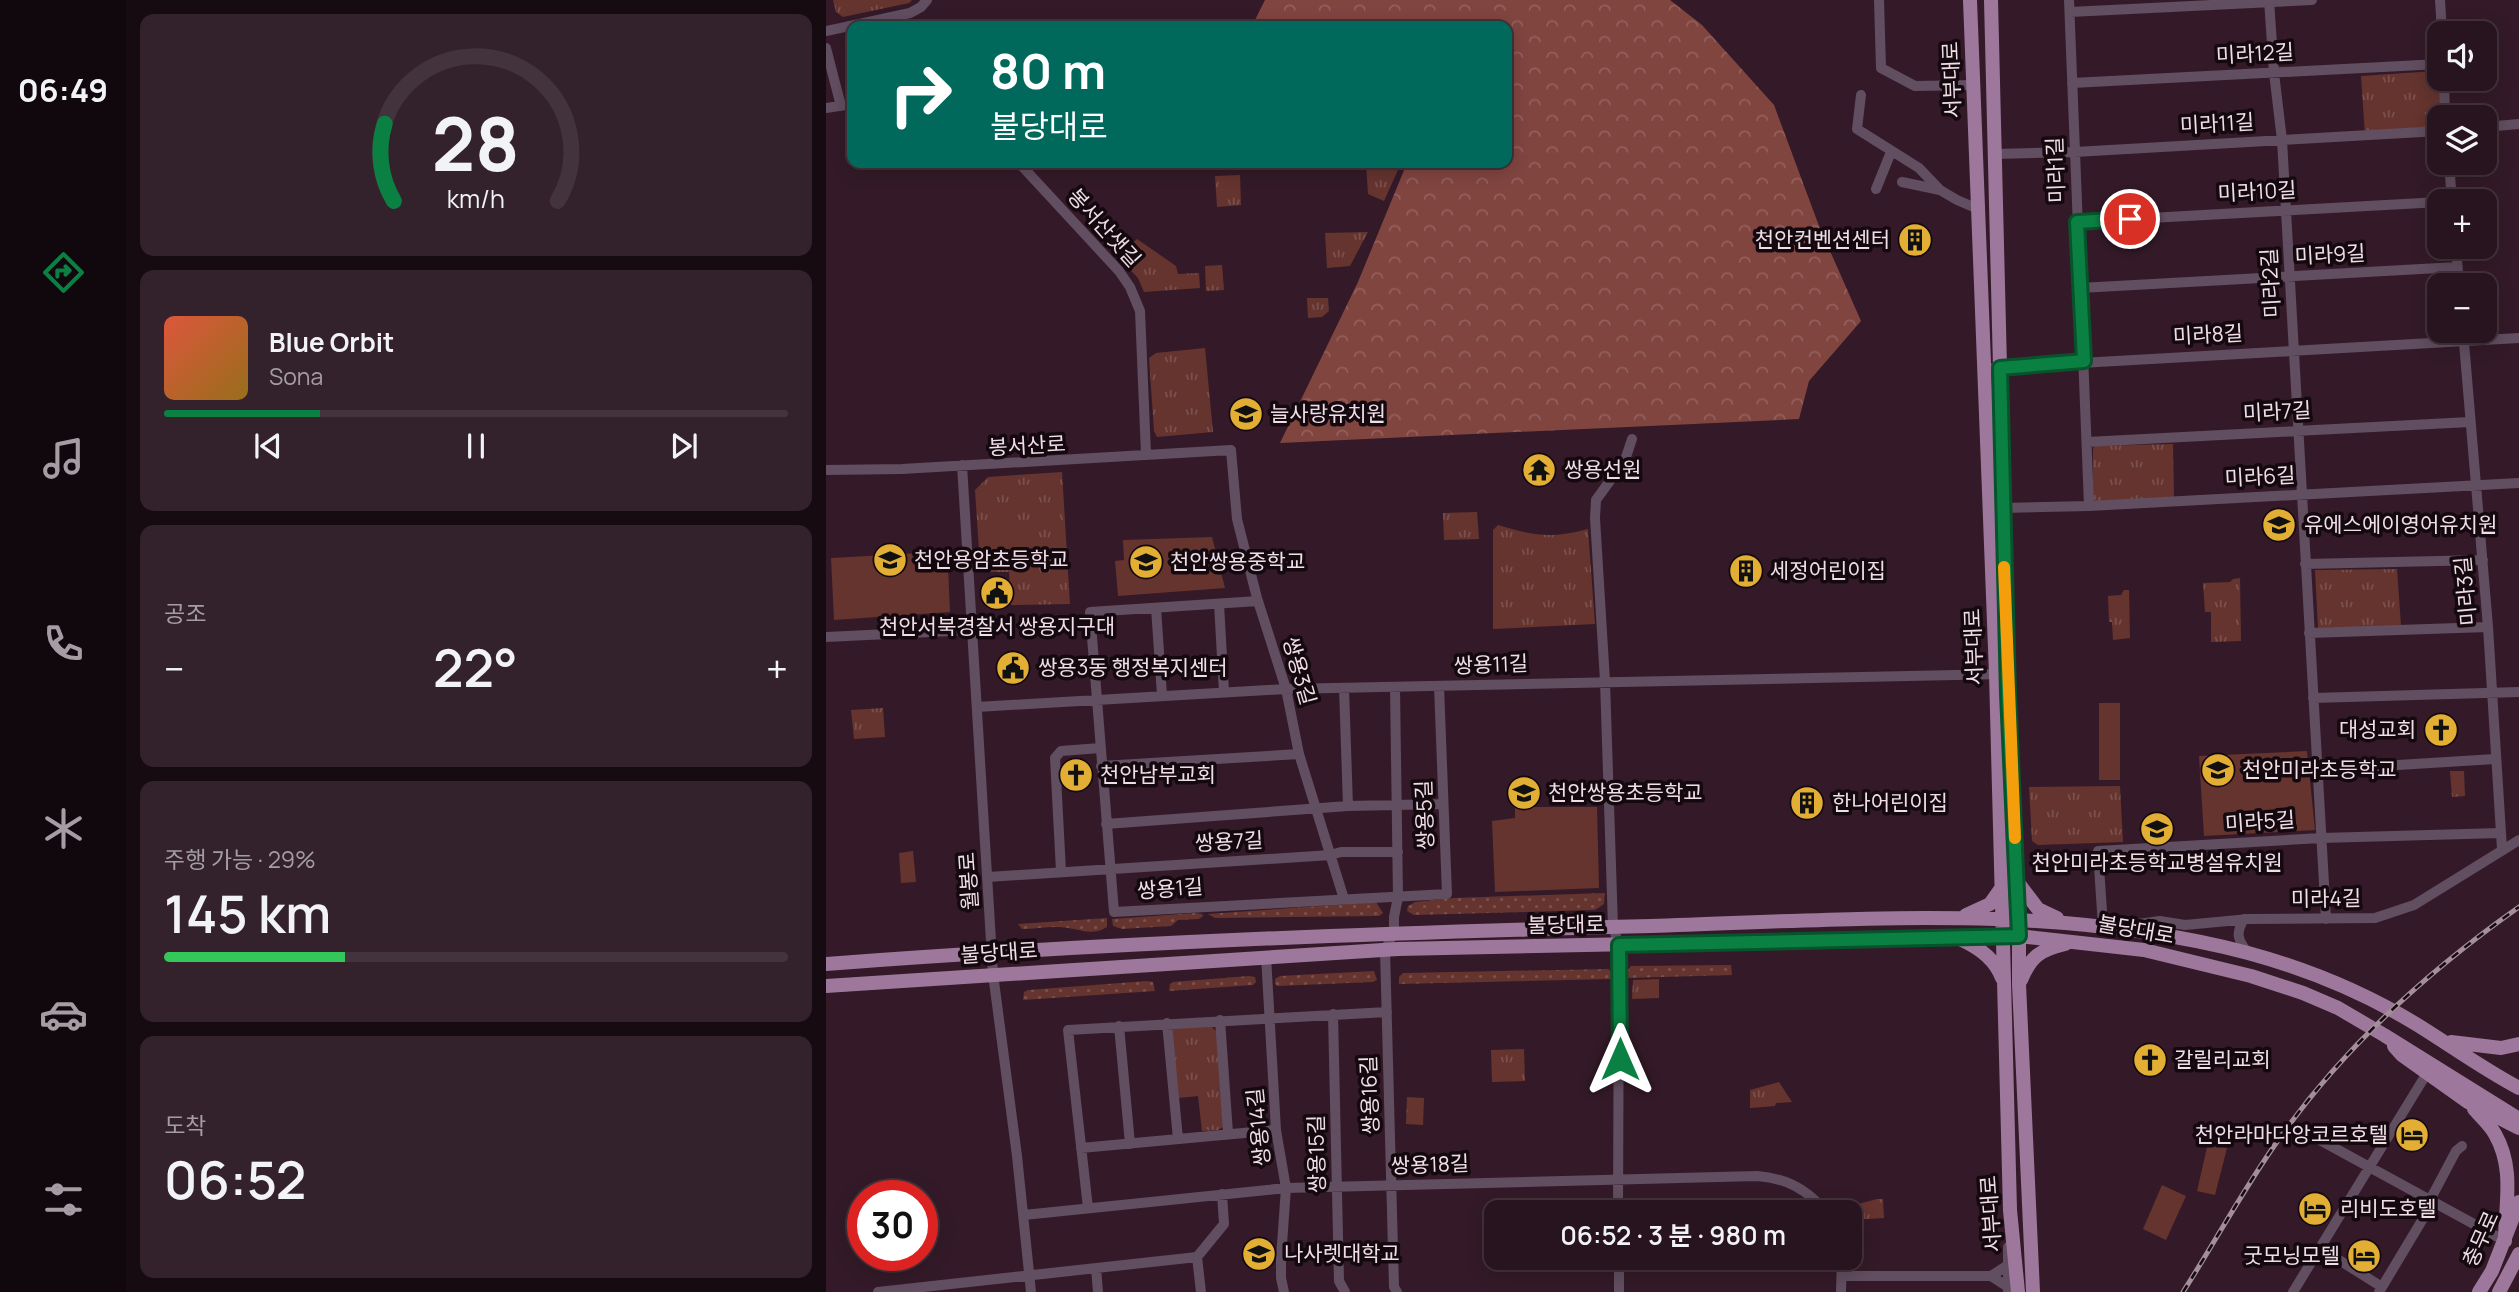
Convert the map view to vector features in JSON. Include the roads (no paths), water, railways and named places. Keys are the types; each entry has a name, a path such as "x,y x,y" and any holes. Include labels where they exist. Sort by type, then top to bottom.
{"main road":[{"name":"서부대로","path":"1970,0 1983,369 2001,674 2017,881 2033,1292"},
{"name":"서부대로","path":"1990,0 2003,508 2002,918 2011,1291"},
{"path":"2017,881 2038,909 2082,925"},
{"path":"1952,919 1981,910 1990,904 2002,887"},
{"name":"불당대로","path":"826,964 993,951 1390,941 1613,927 2019,919 2161,933 2248,953 2315,974 2411,1021 2519,1088"},
{"path":"1955,936 1976,947 1994,962 2004,984"},
{"name":"불당대로","path":"826,986 1266,957 1390,941 1619,945 2019,936 2134,948 2251,975 2303,993 2338,1008 2519,1119"},
{"path":"2019,984 2028,963 2040,952 2075,941"},
{"path":"2384,1035 2402,1055 2468,1102 2519,1128"},
{"path":"2444,1041 2501,1048 2519,1044"},
{"path":"2468,1102 2495,1134 2506,1164 2510,1181 2505,1241"},
{"name":"충무로","path":"2479,1292 2492,1271 2519,1202"},
{"name":"충무로","path":"2501,1288 2519,1254"},
{"path":"2501,1288 2519,1264"}],"street":[{"path":"873,21 910,13 927,0"},
{"path":"1879,0 1881,68 1915,86 1974,85"},
{"name":"미라1길","path":"2069,0 2089,506"},
{"path":"2070,12 2312,0"},
{"path":"2440,0 2441,21"},
{"name":"미라2길","path":"2269,1 2274,73 2283,140 2326,919"},
{"path":"826,31 847,26"},
{"path":"826,48 847,105 826,108"},
{"name":"미라12길","path":"2072,83 2427,65"},
{"path":"1861,95 1857,129 1919,167 1940,190 1978,209"},
{"path":"2497,126 2519,124"},
{"name":"미라11길","path":"1996,154 2427,132"},
{"path":"1875,189 1891,152"},
{"name":"봉서산샛길","path":"1024,168 1130,286 1140,311 1146,454"},
{"path":"1902,181 1940,190"},
{"name":"미라10길","path":"2077,222 2427,203"},
{"path":"2457,259 2458,273"},
{"name":"미라9길","path":"2080,288 2457,267"},
{"name":"미라8길","path":"2497,337 2519,338"},
{"name":"미라8길","path":"1983,369 2427,339"},
{"name":"미라3길","path":"2464,343 2488,627 2502,849"},
{"name":"미라7길","path":"2087,442 2470,422"},
{"path":"1618,1200 1619,945 1613,927 1605,681 1595,517 1596,500 1625,460 1632,439"},
{"name":"봉서산로","path":"962,467 1146,454 1231,452"},
{"name":"봉서산로","path":"826,472 1231,452"},
{"name":"쌍용3길","path":"1231,452 1237,519 1258,601 1286,689 1299,754 1344,899"},
{"name":"월봉로","path":"962,467 993,974 1024,1215 1031,1292"},
{"name":"미라6길","path":"2003,508 2089,506 2519,483"},
{"path":"2305,564 2483,560"},
{"path":"1162,695 1156,608 1258,601"},
{"path":"1219,604 1224,692"},
{"name":"쌍용1길","path":"1156,608 1090,612 1114,912 1398,897"},
{"path":"2309,633 2488,627"},
{"path":"826,636 972,630"},
{"name":"쌍용11길","path":"977,707 1286,689 2001,674"},
{"name":"쌍용5길","path":"1398,897 1447,894 1439,686"},
{"name":"쌍용16길","path":"1395,687 1398,897 1390,941 1387,1012 1394,1287 1397,1292"},
{"path":"1344,688 1348,806"},
{"path":"2313,698 2519,692"},
{"path":"1061,871 1055,758 1061,751 1100,748"},
{"path":"1101,766 1299,754"},
{"path":"2317,770 2495,759"},
{"path":"1105,824 1348,806 1443,804"},
{"name":"미라5길","path":"2108,927 2098,851 2321,838 2501,833"},
{"name":"미라4길","path":"2108,927 2160,921 2185,925 2244,919 2375,918 2403,910 2519,840"},
{"name":"쌍용7길","path":"988,877 1331,855 1341,852 1398,852"},
{"path":"2244,919 2238,929 2238,938 2248,953"},
{"name":"쌍용14길","path":"1266,957 1276,1130 1286,1188 1281,1258 1284,1292"},
{"path":"1088,1208 1068,1030 1387,1012"},
{"name":"쌍용15길","path":"1332,1014 1339,1281 1345,1292"},
{"path":"1220,1020 1228,1133"},
{"path":"1167,1023 1178,1139"},
{"path":"1119,1026 1130,1144"},
{"path":"2293,1292 2427,1073"},
{"path":"1081,1148 1276,1130"},
{"path":"2318,1139 2505,1241"},
{"path":"2320,1248 2381,1289 2427,1212 2430,1200 2456,1151 2462,1146"},
{"name":"쌍용18길","path":"1024,1215 1286,1188 1618,1179 1772,1177 1799,1187 1814,1200"},
{"path":"878,1292 962,1287 1029,1275 1197,1257 1224,1224 1222,1194"},
{"path":"2010,1210 2008,1265 2011,1291"},
{"path":"2028,1217 2040,1292"},
{"path":"1197,1257 1201,1292"},
{"path":"1843,1276 1991,1276 2008,1265"},
{"path":"1096,1268 1098,1292"},
{"path":"1619,1270 1619,1292"},
{"path":"1842,1292 1843,1270"},
{"path":"1991,1276 2011,1291"}],"railway":[{"path":"2183,1292 2266,1158 2331,1073 2359,1042 2420,985 2452,957 2519,907"}],"place":[{"name":"천안컨벤션센터","path":"1915,240"},
{"name":"늘사랑유치원","path":"1246,414"},
{"name":"쌍용선원","path":"1539,470"},
{"name":"유에스에이영어유치원","path":"2279,525"},
{"name":"천안용암초등학교","path":"890,560"},
{"name":"천안쌍용중학교","path":"1146,562"},
{"name":"세정어린이집","path":"1746,571"},
{"name":"천안서북경찰서 쌍용지구대","path":"997,593"},
{"name":"쌍용3동 행정복지센터","path":"1013,668"},
{"name":"대성교회","path":"2441,730"},
{"name":"천안미라초등학교","path":"2218,770"},
{"name":"천안남부교회","path":"1076,775"},
{"name":"천안쌍용초등학교","path":"1524,793"},
{"name":"한나어린이집","path":"1807,803"},
{"name":"천안미라초등학교병설유치원","path":"2157,829"},
{"name":"갈릴리교회","path":"2150,1060"},
{"name":"천안라마다앙코르호텔","path":"2412,1135"},
{"name":"리비도호텔","path":"2315,1209"},
{"name":"나사렛대학교","path":"1259,1254"},
{"name":"굿모닝모텔","path":"2364,1256"}]}
